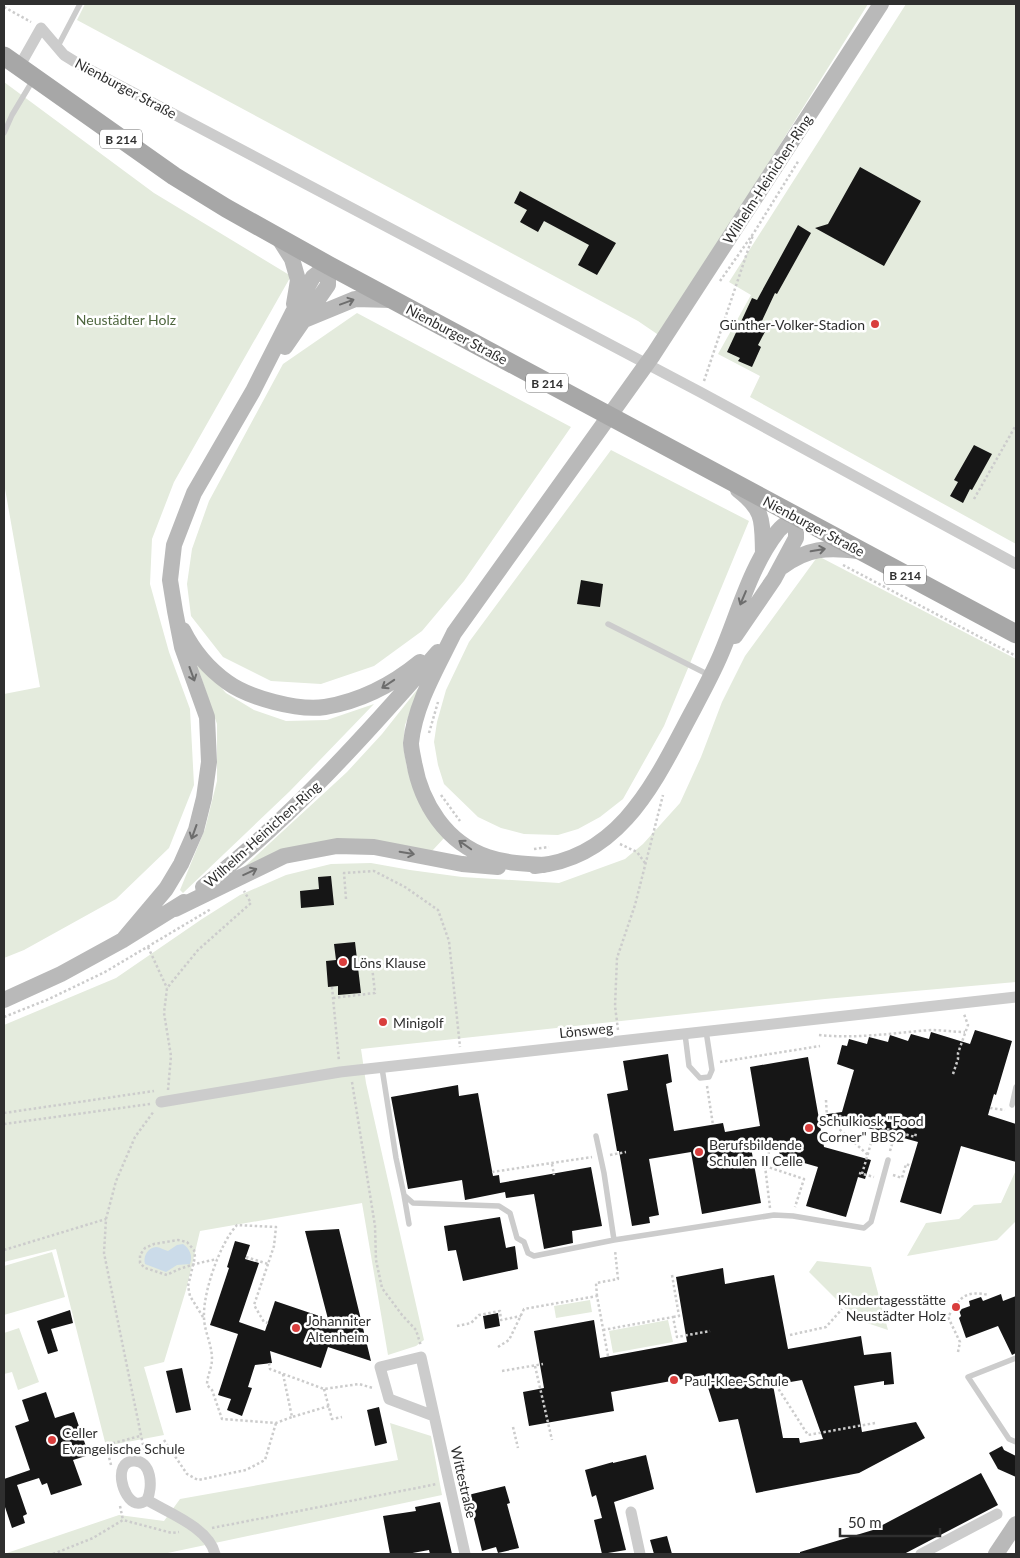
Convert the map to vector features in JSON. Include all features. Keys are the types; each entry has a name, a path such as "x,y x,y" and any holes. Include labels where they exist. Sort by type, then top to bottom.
{"main road":[{"name":"Wilhelm-Heinichen-Ring","path":"4,1000 60,974 175,909 234,862 304,799 378,722 454,633 653,355 881,4"},
{"name":"Nienburger Straße","path":"11,62 174,176 226,208 328,265 1016,634"},
{"path":"278,237 292,259 298,280 298,317"},
{"path":"123,940 166,889 181,864 196,830 204,798 209,762 207,716 182,647 174,611 170,580 174,545 194,493 298,317 313,277 328,265"},
{"path":"298,317 355,298 393,300"},
{"path":"712,471 750,499 756,506 762,520 763,553"},
{"path":"175,909 284,856 337,846 374,847 462,864 501,868 544,866 563,862 587,852 607,838 628,817 661,772 721,655 742,599 763,553 779,529 796,516"},
{"path":"721,655 780,569 796,538 796,516"},
{"path":"780,569 800,556 815,550 840,549 861,551"},
{"path":"174,611 188,640 206,663 228,683 258,697 288,706 323,707 350,702 379,690 409,671 454,633"},
{"path":"454,633 418,712 411,745 418,784 429,808 440,823 452,836 470,848 486,857 506,862 544,866"},
{"path":"996,1554 1016,1524"}],"street":[{"name":"Nienburger Straße","path":"11,62 41,28 64,55 700,392 1016,564"},
{"name":"Lönsweg","path":"161,1102 345,1072 1016,996"},
{"path":"421,1357 380,1367 389,1399 434,1416"},
{"name":"Wittestraße","path":"421,1357 465,1554"},
{"path":"147,1500 200,1530 215,1554"},
{"path":"631,1512 640,1554"},
{"path":"921,1554 997,1514"}],"lane":[{"path":"57,48 80,4"},
{"path":"4,133 12,115 35,79"},
{"path":"608,624 711,676"},
{"path":"685,1034 690,1066 700,1078 709,1077 712,1070 706,1031"},
{"path":"382,1068 396,1158 410,1224"},
{"path":"1012,1105 1016,1087"},
{"path":"596,1136 601,1156 614,1240"},
{"path":"404,1195 413,1203 499,1206 510,1213 517,1238 524,1242 528,1253 534,1256 614,1240 771,1216 792,1216 864,1228 871,1222 888,1160"},
{"path":"1016,1358 968,1377 1009,1439 1016,1442"}],"path":[{"path":"4,6 41,28"},
{"path":"700,392 754,231"},
{"path":"974,499 1016,425"},
{"path":"841,564 1016,656"},
{"path":"428,734 441,695"},
{"path":"619,1041 615,1006 617,958 635,905 665,789 655,803"},
{"path":"441,794 462,825 452,836"},
{"path":"626,837 619,844 637,852 645,863"},
{"path":"526,849 551,847"},
{"path":"346,899 344,873 374,871 405,887 438,910 449,941 461,1059"},
{"path":"167,988 198,950 251,903 243,890"},
{"path":"4,1018 105,972 218,905"},
{"path":"148,947 167,988 164,1013 171,1056 168,1089"},
{"path":"333,998 375,993 372,966"},
{"path":"332,987 345,1072 375,1226 376,1260 382,1288 416,1330 421,1357"},
{"path":"953,1074 968,1025 965,1020 963,1002"},
{"path":"819,1035 850,1037 933,1030 965,1032"},
{"path":"711,1064 820,1046"},
{"path":"706,1077 713,1125"},
{"path":"4,1112 158,1091"},
{"path":"826,1100 827,1118 868,1155"},
{"path":"4,1124 161,1102"},
{"path":"145,1456 104,1253 106,1219 116,1181 135,1137 161,1102"},
{"path":"990,1108 1004,1111 1012,1105"},
{"path":"819,1119 840,1116 915,1137 916,1133"},
{"path":"876,1126 861,1173 882,1180"},
{"path":"888,1160 896,1131"},
{"path":"770,1148 765,1166 771,1216"},
{"path":"492,1172 626,1152"},
{"path":"552,1164 554,1174"},
{"path":"884,1173 902,1178 906,1164 911,1166"},
{"path":"765,1166 804,1178 792,1216"},
{"path":"4,1250 106,1219"},
{"path":"203,1318 217,1259 229,1234 237,1225 276,1227 274,1246 254,1305 264,1322 268,1323"},
{"path":"217,1259 193,1264 178,1268 167,1275 145,1268 140,1263 140,1256 145,1248 154,1244 182,1240 187,1242 194,1250 193,1264 188,1286 190,1296 203,1318 212,1348 212,1361 207,1385 212,1390 222,1419 276,1423 328,1406"},
{"path":"608,1356 596,1283 618,1280 614,1250 621,1249"},
{"path":"246,1257 268,1264"},
{"path":"603,1330 679,1316 672,1275"},
{"path":"958,1352 960,1342 948,1317 958,1300 968,1294 989,1295"},
{"path":"498,1347 509,1340 524,1309 597,1296"},
{"path":"790,1335 826,1327 842,1309"},
{"path":"457,1326 471,1323 479,1315 500,1311 501,1320 521,1316"},
{"path":"673,1318 677,1337 710,1331"},
{"path":"269,1364 270,1369 324,1389 359,1384 386,1392"},
{"path":"502,1371 543,1364"},
{"path":"536,1366 552,1440"},
{"path":"283,1374 292,1417"},
{"path":"776,1385 808,1436 875,1424"},
{"path":"324,1389 332,1419 342,1416"},
{"path":"164,1440 187,1474 198,1480 246,1470 265,1460 276,1423"},
{"path":"513,1427 518,1448"},
{"path":"53,1554 93,1538 124,1520 172,1533 200,1530 448,1482"}],"green space":[{"path":"85,4 868,4 660,336 638,321 77,20"},
{"name":"Günther-Volker-Stadion","path":"906,4 1016,4 1016,544 750,397 760,376 718,354 751,295 729,282"},
{"name":"Neustädter Holz","path":"4,82 154,193 291,276 174,482 152,539 150,584 169,652 190,709 194,785 169,848 116,899 24,950 4,958 4,694 40,687 4,483"},
{"path":"357,313 571,427 464,581 422,631 374,666 321,684 271,681 223,657 191,616 187,584 192,549 209,501 283,364"},
{"path":"611,450 749,521 664,726 623,799 600,817 578,829 558,835 524,834 501,828 478,817 444,784 434,742 437,722 446,690 469,642"},
{"path":"818,556 1016,659 1016,982 825,999 361,1049 366,1083 424,1340 416,1346 388,1355 362,1203 200,1231 186,1290 164,1362 144,1367 164,1435 106,1446 56,1249 4,1262 4,1025 116,978 240,895 286,875 331,864 371,863 462,877 559,883 625,859 643,844 680,803 701,757 722,702 745,656"},
{"path":"195,659 226,693 254,710 286,721 327,720 374,704 290,791 183,893 180,890 205,829 217,781 217,724"},
{"path":"420,686 405,725 403,745 407,768 419,802 445,837 432,851 396,844 244,867 347,772 382,734"},
{"path":"1016,1170 1016,1221 997,1240 907,1256 926,1223 959,1219 974,1205 1001,1203"},
{"path":"52,1252 65,1297 4,1315 4,1266"},
{"path":"817,1261 871,1267 888,1330 867,1323 847,1310 809,1272"},
{"path":"590,1300 592,1312 556,1318 554,1306"},
{"path":"668,1320 673,1342 613,1353 609,1331"},
{"path":"19,1328 39,1382 18,1390 12,1372 4,1374 4,1333"},
{"path":"390,1423 431,1436 442,1495 163,1554 4,1554 119,1515 164,1521 180,1499 398,1460"}],"water":[{"path":"183,1244 190,1253 190,1264 177,1265 166,1272 145,1264 145,1256 150,1249 158,1247 168,1251 177,1245"}],"building":[{"path":"860,167 921,201 884,266 815,228 828,224"},
{"path":"520,191 616,243 597,275 578,265 589,245 544,221 538,232 520,222 527,210 514,203"},
{"path":"798,225 811,233 777,294 775,293 761,323 768,326 758,345 761,347 752,367 738,361 740,358 727,352 752,298 757,300"},
{"path":"974,445 992,454 963,503 950,496 958,482 954,480"},
{"path":"581,580 603,584 600,607 577,604"},
{"path":"331,876 334,905 301,908 300,891 319,889 318,877"},
{"path":"355,942 361,993 338,995 338,986 328,987 326,961 336,960 334,944"},
{"path":"975,1030 1012,1041 988,1115 1016,1124 1016,1162 961,1146 941,1214 900,1202 918,1142 821,1115 842,1112 854,1070 837,1064 842,1045 847,1046 849,1039 867,1044 869,1037 888,1042 890,1035 908,1041 911,1034 929,1039 931,1032 970,1044"},
{"path":"668,1054 672,1082 666,1084 674,1131 723,1123 725,1132 760,1126 750,1067 808,1057 824,1147 871,1160 865,1179 858,1177 846,1217 806,1206 818,1167 780,1156 779,1151 750,1142 761,1203 702,1214 691,1152 649,1159 659,1215 649,1217 650,1223 632,1226 607,1094 628,1090 623,1061"},
{"path":"458,1085 459,1096 478,1093 493,1176 499,1175 500,1183 591,1167 602,1226 572,1231 573,1243 544,1249 534,1194 506,1198 505,1192 465,1200 462,1180 408,1189 391,1097"},
{"path":"500,1217 506,1248 515,1246 518,1269 463,1281 456,1250 448,1251 444,1226"},
{"name":"Johanniter Altenheim","path":"339,1229 371,1361 328,1347 321,1368 270,1351 272,1363 255,1365 248,1387 252,1388 242,1416 227,1410 231,1399 218,1395 238,1334 210,1325 229,1268 227,1267 235,1241 250,1245 245,1259 259,1263 239,1322 265,1331 275,1301 328,1319 305,1231"},
{"path":"723,1268 725,1284 774,1275 788,1349 861,1336 864,1355 891,1352 894,1384 884,1385 884,1381 854,1386 862,1432 916,1422 925,1438 859,1473 756,1493 738,1419 719,1422 704,1375 611,1392 614,1411 529,1426 523,1392 544,1388 534,1331 594,1320 600,1358 687,1342 676,1277","holes":["802,1380 823,1439 800,1443 799,1438 783,1438 773,1385"]},
{"path":"1001,1294 1003,1301 1016,1296 1016,1353 1012,1355 998,1326 966,1338 959,1318 961,1316 959,1310 970,1306 969,1301 981,1297 983,1301"},
{"path":"70,1310 73,1323 51,1329 58,1351 48,1354 37,1321"},
{"path":"498,1313 500,1326 485,1329 483,1316"},
{"path":"182,1368 191,1410 176,1413 166,1371"},
{"name":"Celler Evangelische Schule","path":"46,1392 55,1418 74,1412 89,1455 73,1460 82,1485 51,1495 47,1483 42,1485 39,1478 17,1485 27,1514 23,1516 25,1523 12,1528 4,1504 4,1479 30,1470 15,1426 29,1421 22,1400"},
{"path":"379,1407 387,1443 375,1446 367,1410"},
{"path":"1002,1446 1004,1450 1016,1456 1016,1477 998,1469 989,1453"},
{"path":"646,1455 654,1489 614,1502 626,1550 602,1554 594,1520 602,1518 596,1495 592,1497 585,1470"},
{"path":"981,1473 998,1505 904,1554 800,1554 800,1552 873,1530"},
{"path":"505,1486 510,1503 507,1504 519,1548 498,1553 496,1547 482,1551 468,1495"},
{"path":"440,1502 452,1554 430,1554 429,1550 407,1554 390,1554 383,1516 416,1511 415,1507"},
{"path":"667,1536 672,1554 654,1554 650,1540"}],"place":[{"name":"Günther-Volker-Stadion","path":"875,324"},
{"name":"Löns Klause","path":"343,962"},
{"name":"Minigolf","path":"383,1022"},
{"name":"Schulkiosk \"Food Corner\" BBS2","path":"809,1128"},
{"name":"Berufsbildende Schulen II Celle","path":"699,1152"},
{"name":"Kindertagesstätte Neustädter Holz","path":"956,1307"},
{"name":"Johanniter Altenheim","path":"296,1328"},
{"name":"Paul-Klee-Schule","path":"674,1380"},
{"name":"Celler Evangelische Schule","path":"52,1440"}]}
